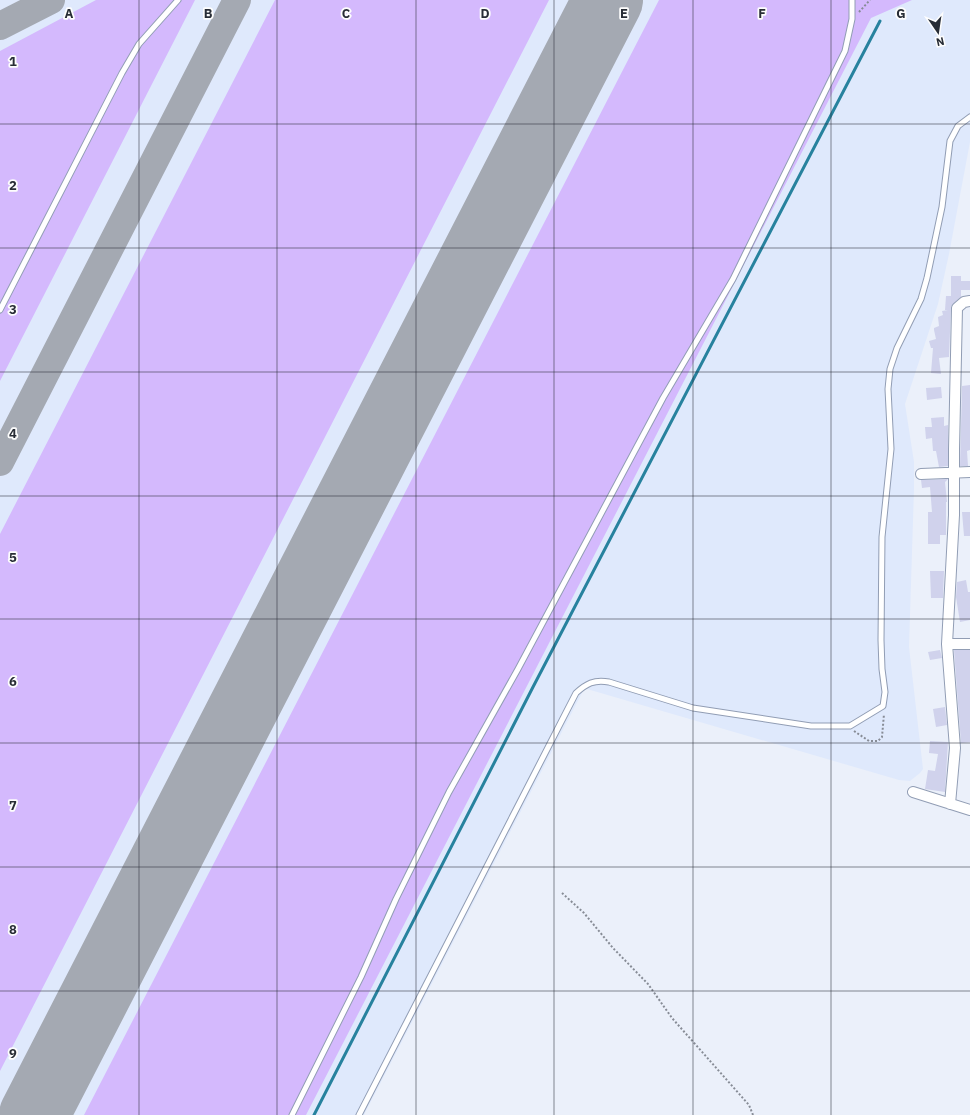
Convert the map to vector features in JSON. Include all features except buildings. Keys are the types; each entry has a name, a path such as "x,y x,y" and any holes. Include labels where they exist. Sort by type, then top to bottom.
{"street":[{"path":"950,804 955,748 947,644 955,472 954,449 957,308 959,304 970,301"},
{"path":"921,474 970,472"},
{"path":"947,644 970,644"},
{"path":"913,792 970,810"}],"lane":[{"path":"0,310 122,73 139,44 178,0"},
{"path":"292,1115 361,977 396,899 450,792 522,662 663,398 733,279 845,51 852,19 852,0"},
{"path":"359,1115 576,694 585,685 601,680 693,708 792,724 846,726 857,723 883,706 885,692 881,640 882,537 891,449 888,389 890,369 921,299 927,278 942,207 950,141 958,126 970,117"}],"path":[{"path":"852,19 870,0"},
{"path":"846,726 869,741 878,741 882,737 884,720 883,706"},
{"path":"562,893 584,913 613,948 648,984 672,1018 748,1105 753,1115"}],"shaded area":[{"path":"0,0 970,0 970,142 938,304 905,404 914,462 909,647 923,769 920,773 910,781 899,780 587,689 583,691 364,1115 0,1115"},
{"path":"96,0 195,0 0,381 0,51"},
{"path":"275,0 549,0 0,1071 0,534"},
{"path":"659,0 912,0 871,18 306,1115 84,1115"}],"waterway":[{"path":"314,1115 533,687 880,21"}],"taxiway":[{"path":"0,26 51,0"},
{"path":"0,462 237,0"}],"runway":[{"path":"34,1115 608,0"}]}
